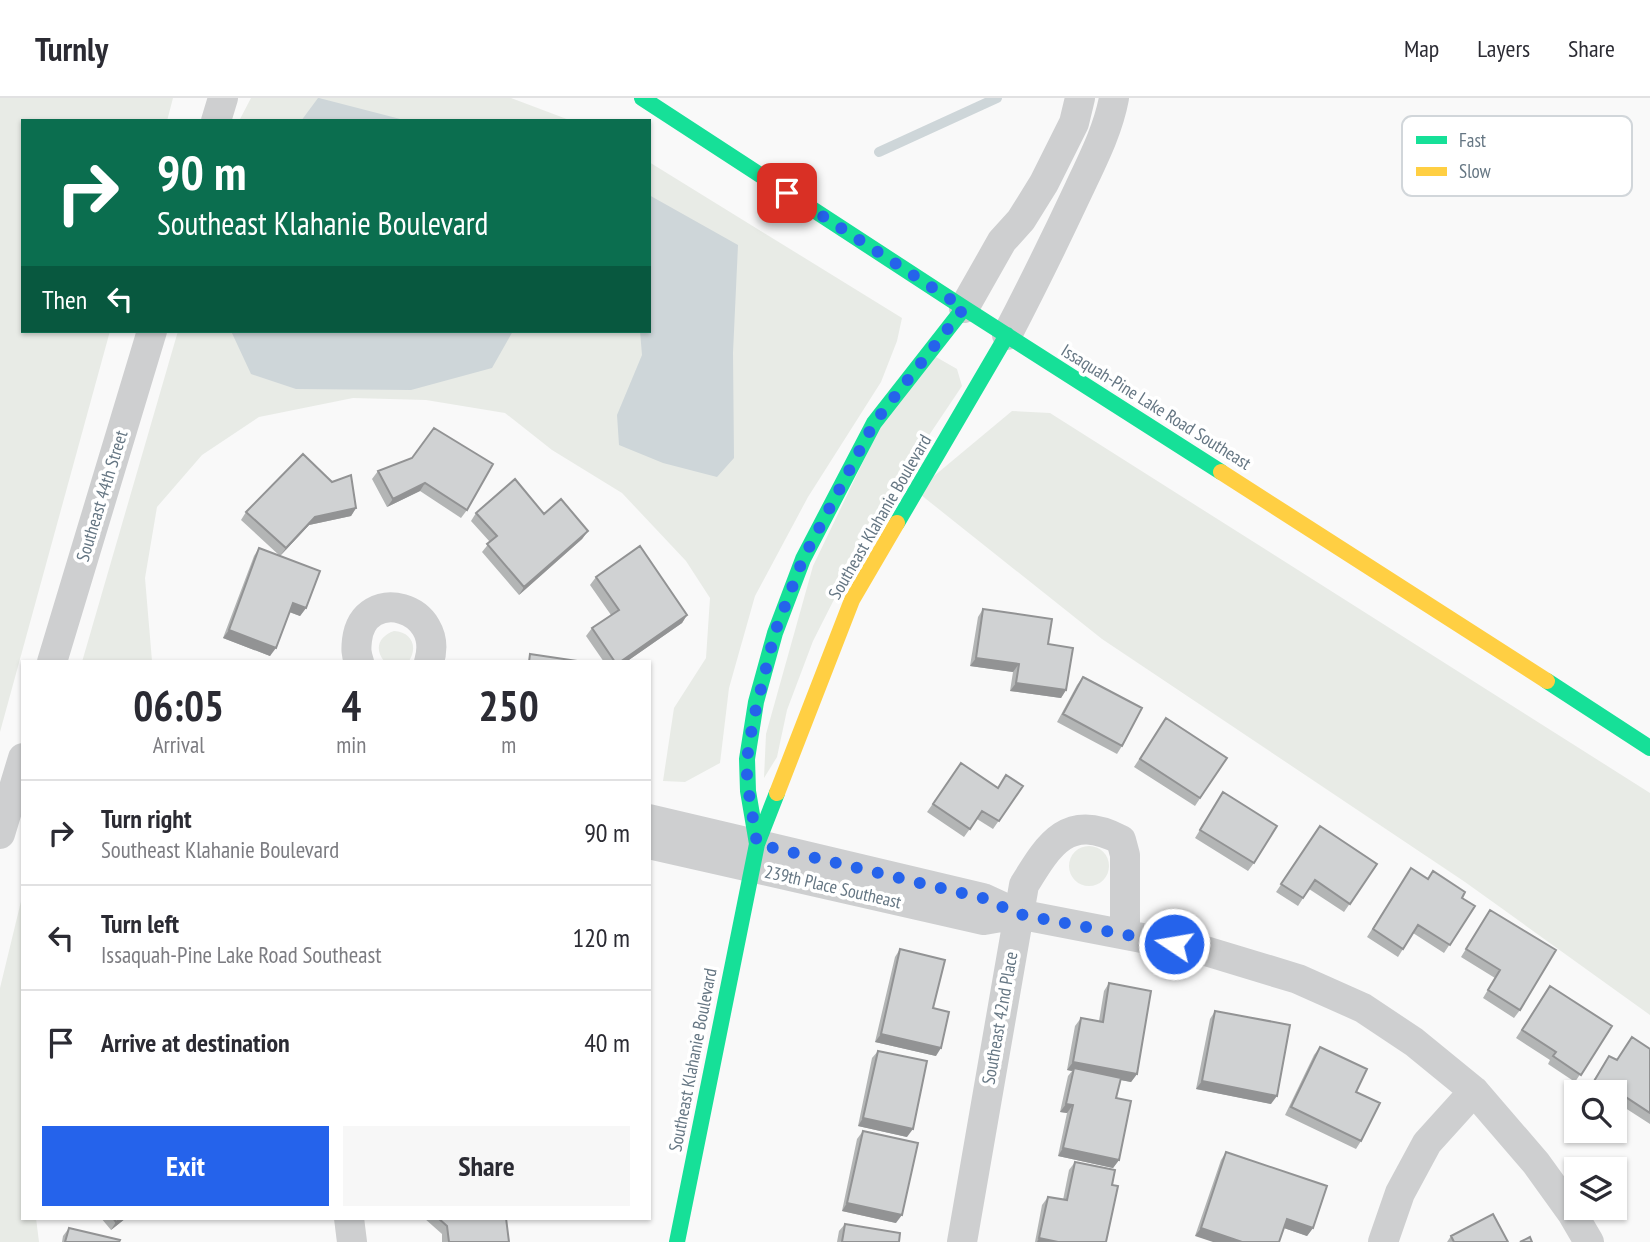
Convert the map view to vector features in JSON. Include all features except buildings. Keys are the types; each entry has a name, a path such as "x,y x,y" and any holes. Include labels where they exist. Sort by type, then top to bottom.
{"street":[{"path":"217,119 223,98"},
{"name":"Issaquah-Pine Lake Road Southeast","path":"642,98 1650,748"},
{"path":"964,308 1002,241 1021,220 1044,183 1074,123 1080,98"},
{"path":"1007,335 1102,139 1114,98"},
{"name":"Southeast Klahanie Boulevard","path":"754,856 747,759 754,714 775,632 803,559 874,423 964,308"},
{"name":"Southeast 44th Street","path":"53,660 151,333"},
{"name":"Southeast Klahanie Boulevard","path":"677,1242 754,856 852,600 1007,335"},
{"path":"358,660 355,652 358,630 368,614 383,608 401,609 417,615 427,626 432,639 429,660"},
{"path":"0,834 21,765"},
{"name":"239th Place Southeast","path":"651,819 754,856"},
{"name":"Southeast 42nd Place","path":"962,1242 1024,886 1039,860 1060,836 1073,830 1108,834 1121,841 1125,855 1125,933"},
{"name":"239th Place Southeast","path":"651,844 754,856 983,898 1018,914 1199,949 1298,979 1363,1008 1414,1042 1474,1091 1536,1163 1589,1242"},
{"path":"1383,1242 1400,1193 1427,1143 1474,1091"},
{"path":"349,1220 352,1242"}],"shaded area":[{"path":"0,98 173,98 168,119 21,119 21,333 109,333 0,732"},
{"path":"251,98 511,98 567,119 240,119"},
{"path":"319,98 400,119 302,119"},
{"path":"651,163 902,318 897,341 881,382 808,497 755,596 729,688 720,763 685,782 663,781 674,708 706,658 710,598 686,561 622,493 552,450 505,413 426,400 353,398 259,417 202,455 157,507 145,578 152,660 83,660 177,333 651,333"},
{"path":"651,196 738,245 733,353 734,458 717,477 663,463 619,445 617,415 642,355 640,333 651,333"},
{"path":"232,333 512,333 492,368 411,390 296,389 251,374"},
{"path":"936,357 957,369 962,386 899,480 813,641 787,710 777,757 764,778 766,734 813,566 885,416"},
{"path":"1012,411 1050,413 1650,793 1650,1015 1465,882 1102,639 916,491"},
{"path":"394,631 409,637 413,646 410,660 383,660 379,648 385,636"},
{"path":"1089,846 1097,847 1103,852 1108,858 1108,874 1103,880 1097,885 1089,886 1081,885 1075,880 1070,874 1069,866 1070,858 1075,852 1081,847"},
{"path":"21,901 21,1220 36,1220 39,1242 0,1242 0,988"}],"waterway":[{"path":"879,152 997,98"}],"traffic: fast":[{"path":"642,98 1221,472"},
{"path":"757,844 748,791 747,759 756,702 775,633 803,559 874,423 964,308"},
{"path":"897,523 1007,335"},
{"path":"1547,681 1650,748"},
{"path":"677,1242 757,844 777,793"}],"traffic: slow":[{"path":"1221,472 1547,681"},
{"path":"777,793 852,600 897,523"}],"route":[{"path":"787,193 964,308 874,423 803,559 775,632 756,702 747,759 747,781 757,844 983,898 1018,914 1174,944"}]}
